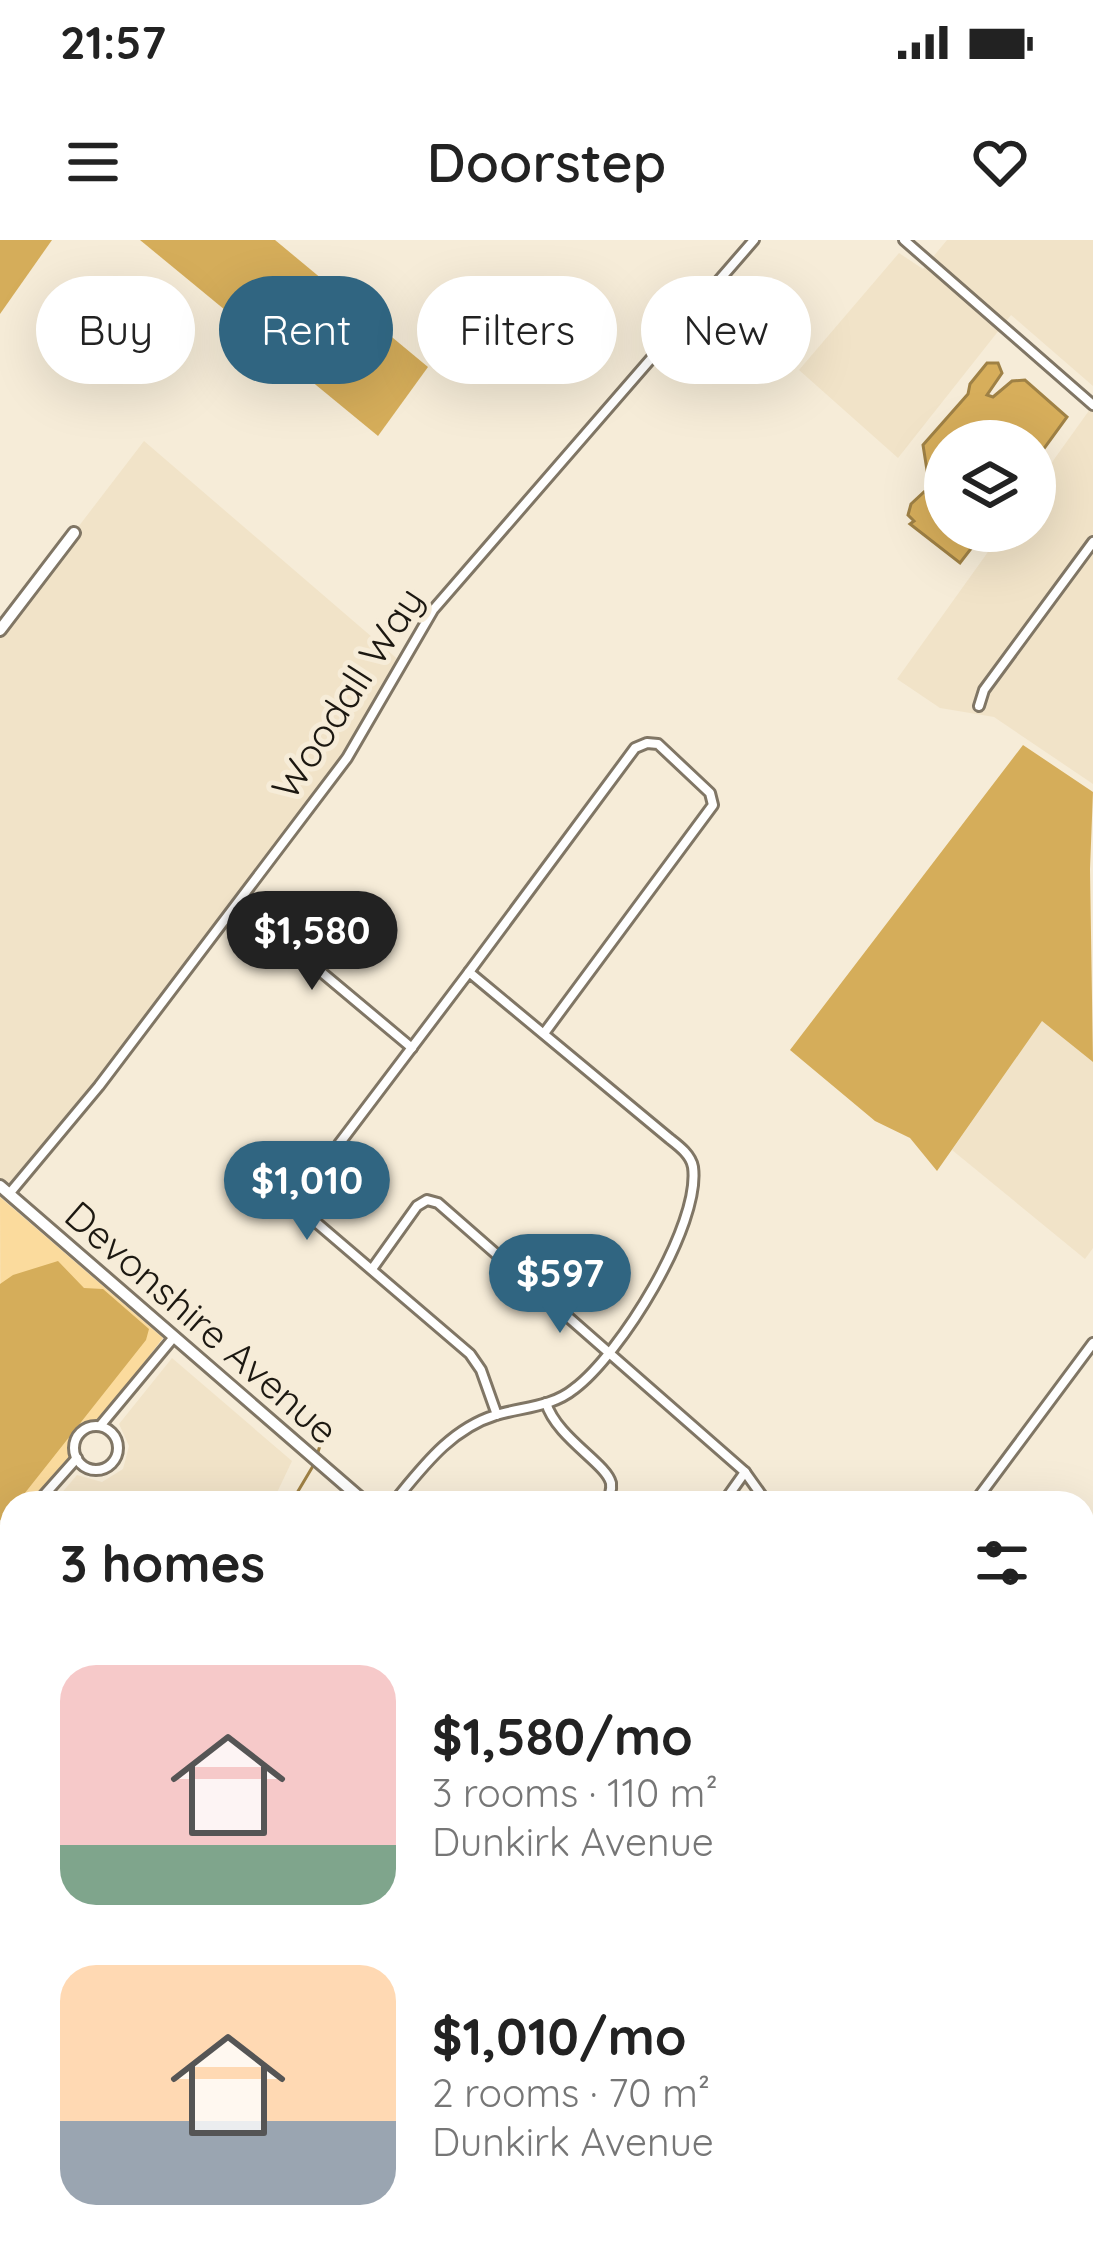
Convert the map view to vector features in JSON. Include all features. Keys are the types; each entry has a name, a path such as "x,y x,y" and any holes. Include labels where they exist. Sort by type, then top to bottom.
{"main road":[{"path":"0,630 74,533"},
{"name":"Devonshire Avenue","path":"5,1190 352,1491"}],"street":[{"name":"Woodall Way","path":"5,1190 99,1086 347,758 434,610 754,240"},
{"path":"904,240 1093,405"},
{"path":"979,706 984,690 1093,542"},
{"path":"497,1415 473,1358 311,1217 305,1197 339,1144 635,748 658,744 710,793 712,805 545,1033"},
{"path":"236,908 295,950 412,1048"},
{"path":"404,1491 445,1444 497,1415 546,1403 574,1390 609,1350 666,1268 686,1212 692,1161 469,972"},
{"path":"372,1269 417,1206 433,1200 609,1350 745,1472 758,1491"},
{"path":"48,1491 77,1458 77,1438 88,1428 100,1426 174,1336"},
{"path":"983,1491 1093,1343"},
{"path":"546,1403 563,1435 608,1477 611,1491"},
{"path":"77,1458 94,1470 114,1461 116,1439 100,1426"},
{"path":"732,1491 745,1472"}],"shaded area":[{"path":"0,240 52,240 0,314"},
{"path":"140,240 275,240 318,276 219,276 219,305 195,285 195,276 184,276"},
{"path":"947,240 1093,240 1093,386 1011,315 898,458 811,381 811,356 899,253 923,269"},
{"path":"393,338 417,358 417,382 378,436 315,384 393,384"},
{"path":"987,363 998,363 1002,373 987,395 993,397 1012,381 1025,380 1067,417 1056,432 1056,420 945,420 968,394"},
{"path":"1093,405 1093,784 994,717 940,708 897,679 988,552 1056,552 1056,457"},
{"path":"144,441 401,662 375,715 99,1086 9,1194 0,1186 0,629"},
{"path":"924,492 924,535 910,524 914,521 908,515 911,504"},
{"path":"946,552 968,552 960,563"},
{"path":"1023,745 1093,792 1093,1062 1042,1021 937,1171 910,1138 875,1121 790,1050"},
{"path":"1042,1020 1093,1062 1093,1248 1085,1259 952,1150"},
{"path":"0,1197 163,1338 103,1416 75,1434 68,1459 42,1491 1,1491"},
{"path":"58,1261 84,1288 103,1289 149,1329 146,1340 26,1491 0,1491 0,1284"},
{"path":"172,1358 292,1461 278,1491 63,1491 77,1475 102,1482 123,1469 129,1446 119,1424"}],"waterway":[{"path":"318,1452 323,1436"},
{"path":"298,1491 313,1466"}]}
